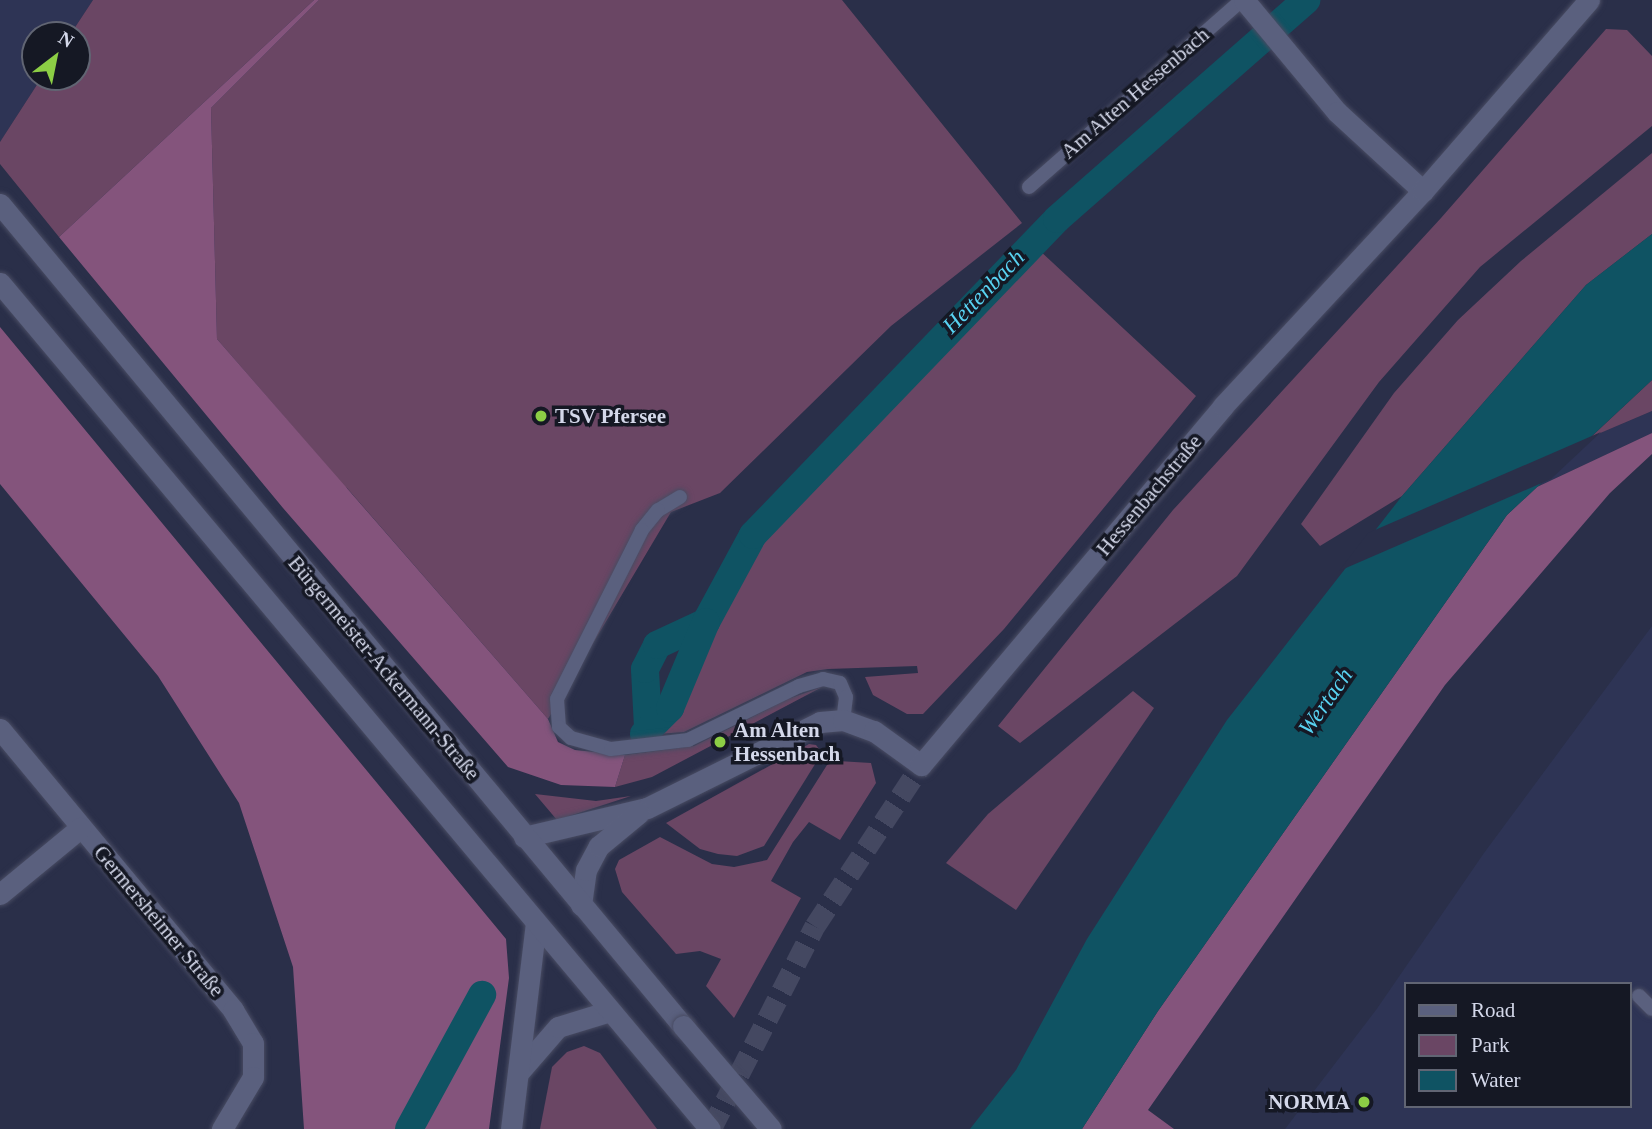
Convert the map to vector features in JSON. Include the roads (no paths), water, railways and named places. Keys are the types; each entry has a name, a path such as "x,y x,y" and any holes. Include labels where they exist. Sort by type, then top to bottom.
{"street":[{"name":"Am Alten Hessenbach","path":"1243,0 1337,112 1423,191"},
{"name":"Hessenbachstraße","path":"843,720 874,731 920,765 1223,406 1423,191 1589,0"},
{"name":"Bürgermeister-Ackermann-Straße","path":"0,204 524,837 771,1129"},
{"path":"0,283 710,1129"},
{"path":"582,905 586,870 599,846 647,808 798,730 843,720"},
{"name":"Germersheimer Straße","path":"0,729 233,1010 253,1043 253,1077 222,1129"},
{"path":"524,837 647,808"},
{"path":"0,894 80,828"},
{"path":"511,1129 536,923"},
{"path":"517,1075 558,1027 610,1011"}],"lane":[{"name":"Am Alten Hessenbach","path":"1029,187 1243,0"},
{"path":"680,498 658,510 642,530 562,687 555,712 559,727 571,738 611,749 688,740 799,686 823,679 839,683 846,697 843,720"},
{"path":"1639,996 1652,1009"}],"water":[{"name":"Wertach","path":"1652,234 1652,380 1507,515 1158,1011 1082,1129 970,1129 1016,1070 1087,939 1227,720 1402,496 1586,285"}],"waterway":[{"name":"Hettenbach","path":"648,727 645,669 657,645 706,622 753,535 1057,219 1306,0"},
{"name":"Hettenbach","path":"644,734 670,708 706,622"},
{"name":"Hettenbach","path":"409,1129 482,995"}],"tunnel":[{"path":"711,1129 815,926 921,765"}],"place":[{"name":"TSV Pfersee","path":"541,416"},
{"name":"Am Alten Hessenbach","path":"720,742"},
{"name":"NORMA","path":"1364,1102"}]}
